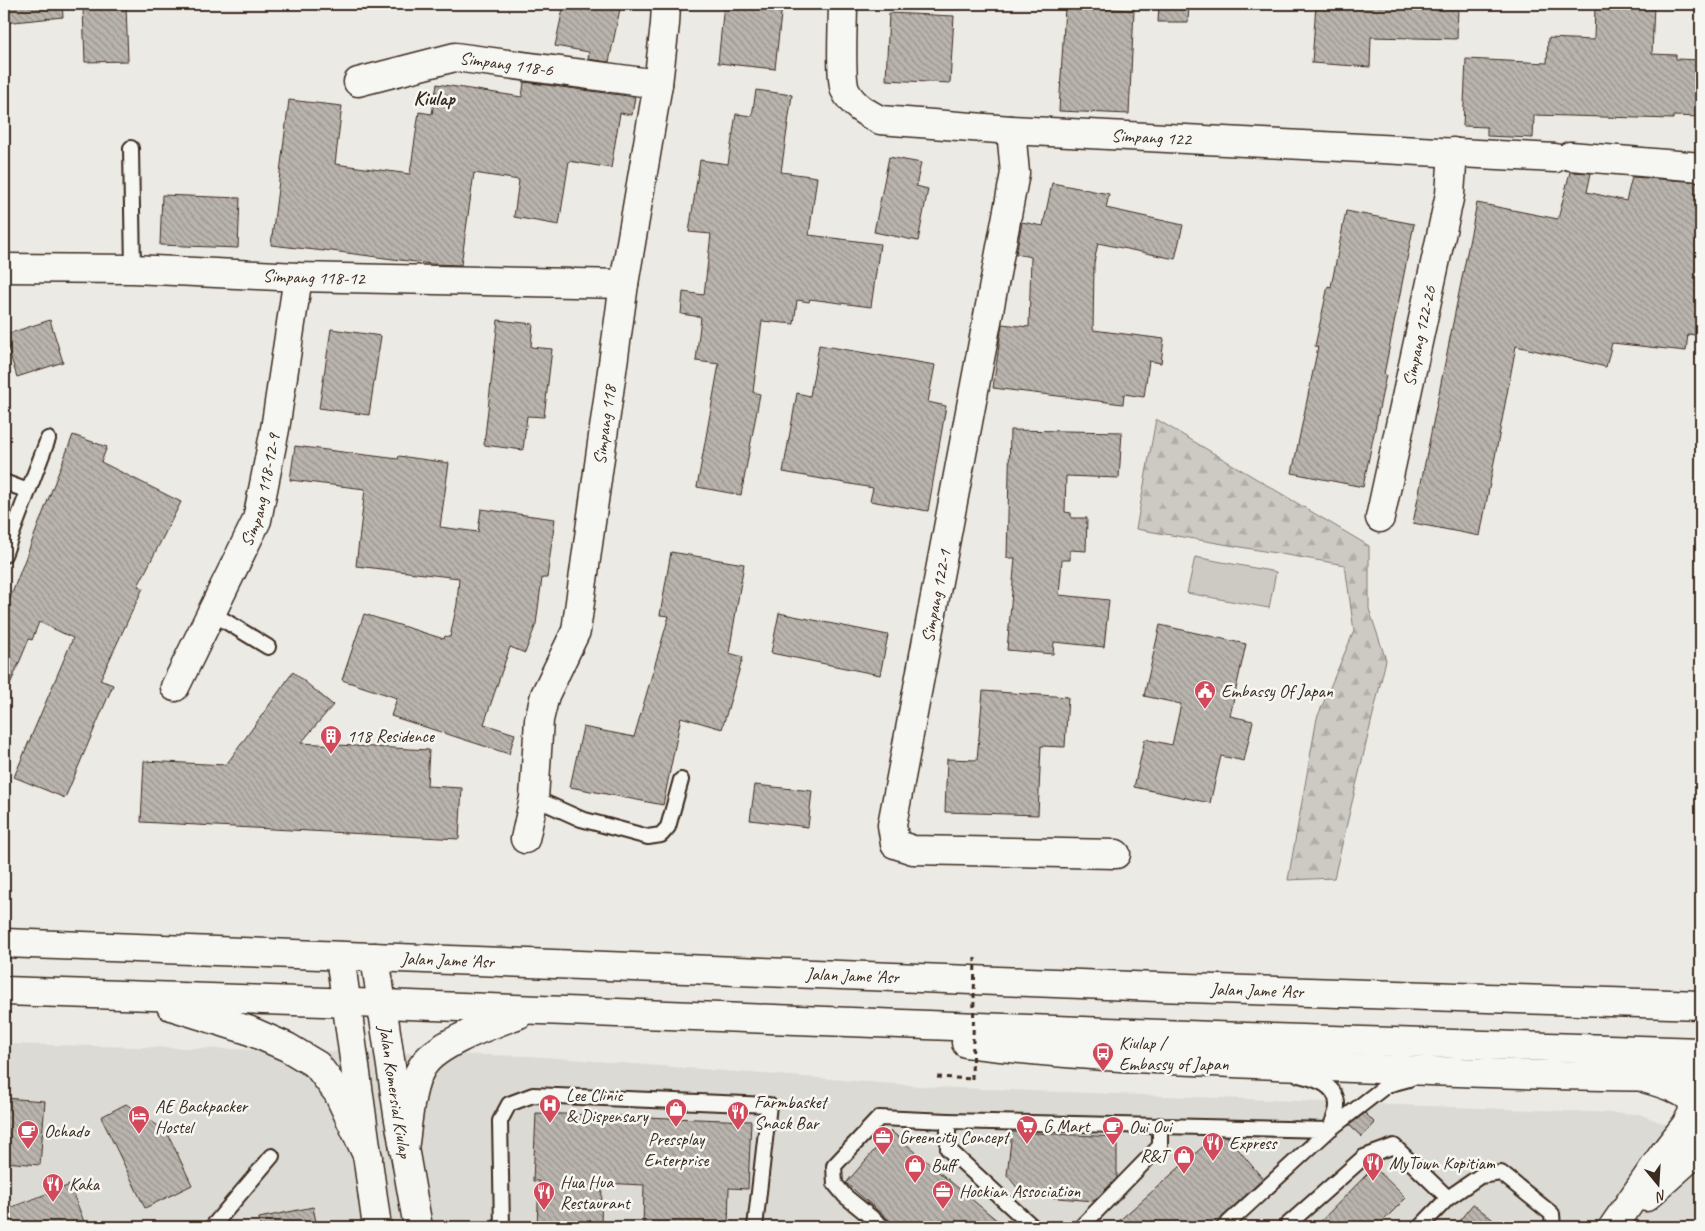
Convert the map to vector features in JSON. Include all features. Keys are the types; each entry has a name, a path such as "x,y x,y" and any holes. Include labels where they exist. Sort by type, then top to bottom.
{"street":[{"name":"Simpang 118","path":"525,839 534,798 539,720 545,695 576,631 624,284 658,84 666,4"},
{"name":"Simpang 122","path":"843,4 845,89 853,102 865,112 880,120 1011,130 1562,157 1701,167"},
{"name":"Simpang 118-6","path":"358,82 455,57 658,84"},
{"name":"Simpang 122-1","path":"1011,130 1015,173 892,825 896,844 913,850 1116,854"},
{"name":"Simpang 122-26","path":"1380,518 1450,194 1453,152"},
{"name":"Simpang 118-12","path":"4,268 133,269 298,278 624,284"},
{"name":"Simpang 118-12-9","path":"175,687 257,520 275,428 298,278"},
{"name":"Jalan Jame 'Asr","path":"4,943 1700,1006"},
{"name":"Jalan Komersial Kiulap","path":"340,956 377,1227"},
{"name":"Jalan Komersial Kiulap","path":"375,957 404,1149 418,1227"},
{"path":"4,991 794,1021 1701,1052"},
{"path":"138,995 248,1030 287,1047 317,1065 338,1093 368,1156"},
{"path":"404,1149 414,1090 422,1066 444,1046 527,1010"},
{"path":"794,1021 1030,1051 1102,1057 1433,1071 1701,1077"},
{"path":"1615,1225 1662,1156 1686,1125 1693,1112 1692,1099 1681,1090 1635,1076"},
{"path":"1615,1225 1698,1155"}],"lane":[{"path":"131,148 133,269"},
{"path":"4,555 48,439"},
{"path":"4,482 28,491"},
{"path":"212,613 268,647"},
{"path":"534,798 581,820 648,836 661,835 668,827 681,780"},
{"path":"1256,1064 1309,1078 1332,1089 1336,1096 1337,1106 1329,1130"},
{"path":"1224,1227 1329,1130 1386,1085 1433,1071"},
{"path":"502,1227 500,1121 509,1104 533,1095 769,1105 755,1227"},
{"path":"883,1227 845,1196 835,1184 834,1166 879,1118 1329,1130"},
{"path":"948,1121 948,1149 1033,1227"},
{"path":"1081,1227 1160,1146 1160,1125"},
{"path":"1286,1227 1364,1157 1394,1146 1448,1198"},
{"path":"1662,1156 1698,1155"},
{"path":"212,1227 272,1156"},
{"path":"1420,1227 1448,1198 1480,1176 1500,1173 1552,1214 1553,1227"}],"path":[{"path":"937,1077 972,1079 975,958"}],"shaded area":[{"path":"4,1044 531,1056 933,1087 1639,1114 1701,1138 1701,1227 4,1227"}],"green space":[{"path":"1156,419 1369,546 1369,609 1386,660 1334,878 1288,880 1317,718 1354,631 1345,565 1136,529"},
{"path":"1195,557 1276,572 1269,608 1187,593"}],"building":[{"path":"4,4 62,4 63,17 4,23"},
{"path":"564,4 621,4 609,62 588,59 589,52 555,46"},
{"path":"724,4 782,5 775,69 718,63"},
{"path":"1159,4 1189,4 1188,22 1158,22"},
{"path":"1316,4 1458,4 1457,39 1371,37 1370,67 1312,63"},
{"path":"1595,4 1654,4 1652,54 1676,55 1676,59 1701,60 1701,117 1673,116 1673,119 1534,115 1533,138 1487,136 1487,127 1463,126 1466,59 1547,63 1548,38 1594,40"},
{"path":"126,6 128,61 85,62 83,8"},
{"path":"1065,7 1134,10 1129,114 1059,111"},
{"path":"889,13 954,16 950,83 886,80"},
{"path":"524,82 635,97 632,115 620,113 611,168 569,161 559,225 514,217 519,180 474,173 461,265 431,264 271,245 289,100 342,106 335,164 410,174 419,112 432,114 437,84 522,97"},
{"path":"756,90 792,95 781,172 817,177 809,235 880,244 871,307 810,299 809,302 797,300 794,324 762,321 753,392 760,394 741,495 697,487 719,364 696,361 701,317 681,314 683,292 704,295 711,234 689,232 700,160 728,164 736,114 752,116"},
{"path":"889,157 921,163 916,186 928,189 918,241 874,232"},
{"path":"1570,172 1591,173 1587,192 1626,201 1632,177 1701,182 1701,336 1688,334 1686,351 1612,343 1606,367 1516,346 1480,536 1413,523 1477,203 1558,219"},
{"path":"1052,183 1109,194 1106,208 1183,225 1175,259 1098,243 1094,263 1093,330 1164,339 1161,363 1149,361 1144,397 1124,394 1123,404 993,388 1002,324 1029,327 1031,257 1016,254 1022,222 1043,226"},
{"path":"162,195 240,198 238,248 160,245"},
{"path":"1346,211 1414,224 1363,487 1292,473 1318,347 1315,346 1328,286 1331,287"},
{"path":"50,320 63,362 17,377 4,335"},
{"path":"498,320 533,324 531,347 552,349 544,417 527,416 523,450 484,445"},
{"path":"331,329 381,336 369,415 319,408"},
{"path":"819,345 935,365 928,402 946,406 928,511 870,501 873,488 783,472 797,393 810,396"},
{"path":"1010,430 1122,432 1119,478 1066,476 1065,512 1071,513 1071,518 1087,518 1086,551 1070,550 1070,560 1062,560 1059,595 1109,600 1104,647 1054,642 1053,654 1007,650 1015,558 1007,558"},
{"path":"73,435 107,447 101,462 181,502 138,586 143,588 100,680 113,685 65,798 14,777 73,638 39,622 32,640 29,639 4,699 4,614"},
{"path":"295,446 398,459 399,456 449,463 440,527 478,532 481,509 555,519 547,578 542,578 536,624 525,653 510,647 484,724 515,734 509,754 391,716 397,698 342,680 364,614 444,639 445,636 450,637 457,604 459,578 356,566 365,489 290,480"},
{"path":"671,552 744,564 729,653 743,657 722,729 681,717 663,805 570,787 583,727 634,737 669,616 660,615"},
{"path":"779,613 888,635 880,675 771,653"},
{"name":"Embassy Of Japan","path":"1160,625 1246,644 1230,716 1253,721 1244,761 1221,756 1210,803 1134,787 1145,739 1172,745 1181,704 1144,696"},
{"name":"118 Residence","path":"293,672 333,705 301,743 429,750 427,786 462,788 459,839 141,822 144,761 226,765"},
{"path":"983,691 1068,697 1065,747 1041,746 1038,815 945,812 947,759 977,760"},
{"path":"755,785 812,791 808,827 750,820"},
{"path":"4,1098 45,1101 40,1165 4,1162"},
{"path":"126,1104 167,1132 192,1185 145,1208 101,1117"},
{"path":"536,1113 751,1121 748,1189 729,1188 728,1227 643,1227 644,1185 602,1183 601,1227 537,1227 539,1181 533,1181"},
{"path":"1365,1113 1375,1123 1362,1137 1349,1125"},
{"path":"891,1131 1005,1227 897,1227 846,1183"},
{"path":"1012,1132 1117,1137 1117,1178 1094,1201 1023,1195 1007,1175"},
{"path":"1215,1136 1227,1136 1263,1179 1218,1221 1215,1227 1112,1227"},
{"path":"1374,1167 1406,1198 1377,1227 1315,1227"},
{"path":"70,1185 86,1227 4,1227 4,1210"},
{"path":"1473,1204 1502,1227 1454,1227"},
{"path":"313,1207 317,1227 260,1227 259,1218"}],"place":[{"name":"Embassy Of Japan","path":"1205,710"},
{"name":"118 Residence","path":"331,755"},
{"name":"Kiulap / Embassy of Japan","path":"1103,1072"},
{"name":"Lee Clinic & Dispensary","path":"550,1124"},
{"name":"Pressplay Enterprise","path":"676,1128"},
{"name":"Farmbasket Snack Bar","path":"738,1131"},
{"name":"AE Backpacker Hostel","path":"139,1135"},
{"name":"G Mart","path":"1027,1145"},
{"name":"Oui Oui","path":"1113,1146"},
{"name":"Ochado","path":"28,1150"},
{"name":"Greencity Concept","path":"883,1156"},
{"name":"Express","path":"1213,1162"},
{"name":"R&T","path":"1184,1175"},
{"name":"MyTown Kopitiam","path":"1373,1182"},
{"name":"Buff","path":"915,1184"},
{"name":"Kaka","path":"53,1203"},
{"name":"Hockian Association","path":"943,1210"},
{"name":"Hua Hua Restaurant","path":"544,1211"}],"district":[{"name":"Kiulap","path":"434,98"}]}
